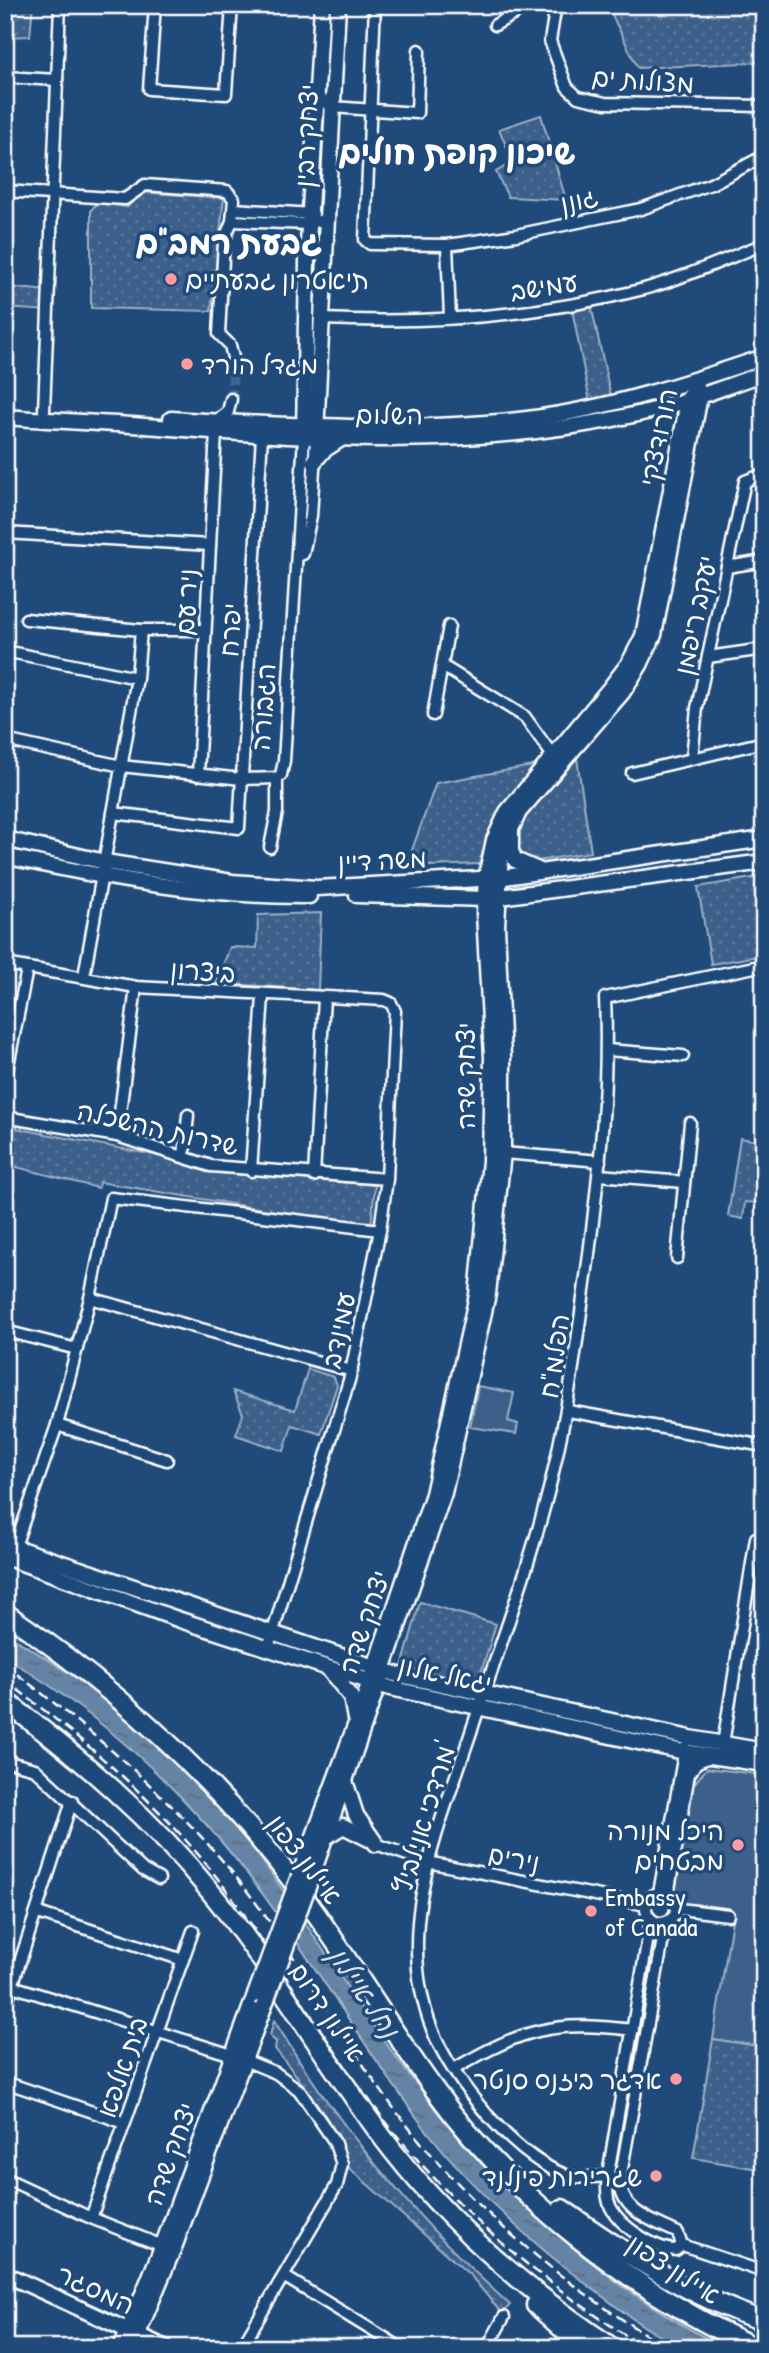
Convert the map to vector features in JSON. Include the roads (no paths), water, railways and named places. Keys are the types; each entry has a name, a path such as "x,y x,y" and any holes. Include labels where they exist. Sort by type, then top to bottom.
{"highway":[{"name":"איילון צפון","path":"5,1613 141,1718 229,1804 285,1872 435,2090 502,2167 548,2211 617,2265 687,2311 757,2348"},
{"name":"איילון דרום","path":"5,1701 101,1777 177,1851 235,1923 378,2131 407,2168 459,2223 531,2289 613,2348"},
{"path":"502,2167 659,2273 726,2307 764,2320"},
{"path":"459,2223 537,2305 584,2348"}],"street":[{"path":"44,411 60,5"},
{"path":"155,5 149,89 226,94 232,5"},
{"path":"370,110 375,5"},
{"path":"495,25 530,5"},
{"name":"מצולות ים","path":"554,6 550,41 567,88 578,97 605,103 764,106"},
{"name":"יצחק רבין","path":"310,431 306,394 309,218 317,97 331,7"},
{"name":"יצחק רבין","path":"310,431 322,319 332,107 331,7"},
{"path":"317,97 332,107 417,113 419,50"},
{"path":"5,77 57,80"},
{"name":"גונן","path":"370,110 365,240 370,244 447,245 516,235 641,209 711,184 764,156"},
{"path":"5,191 125,199 139,189 151,185 221,190 231,195 234,209 224,241 219,334 230,345 234,362"},
{"path":"234,209 326,219"},
{"path":"232,220 309,218"},
{"name":"עמישב","path":"322,319 450,318 504,314 646,289 764,244"},
{"path":"447,245 450,318"},
{"name":"השלום","path":"5,409 216,427 262,435 528,419 599,406 695,381 764,357"},
{"name":"השלום","path":"5,417 216,427 276,424 341,439 443,439 532,432 635,415 694,399 764,373"},
{"name":"הורודצקי","path":"492,877 511,826 621,693 640,665 654,635 695,381"},
{"path":"276,424 292,413 306,394"},
{"path":"216,427 228,412 231,399"},
{"name":"הורודצקי","path":"492,877 494,840 507,812 629,663 643,636 694,399"},
{"name":"ניר עם","path":"198,775 216,427"},
{"name":"הגבורה","path":"298,568 308,534 314,462 310,431"},
{"name":"הגבורה","path":"270,848 277,812 277,778 284,768 310,431"},
{"name":"יפרח","path":"113,813 239,828 262,435"},
{"path":"314,462 324,450 341,439"},
{"name":"יעקב ריפמן","path":"692,758 697,708 745,481 764,474"},
{"path":"5,533 210,545"},
{"path":"727,567 764,561"},
{"path":"26,619 141,630 205,630"},
{"path":"433,715 444,667 449,626"},
{"path":"84,976 137,678 141,630"},
{"path":"708,657 764,649"},
{"path":"5,651 137,678"},
{"path":"444,667 525,717 553,756"},
{"path":"5,740 121,766 242,779 277,778"},
{"path":"632,773 764,742"},
{"path":"511,826 511,851 515,860 547,871"},
{"name":"משה דיין","path":"5,839 104,869 231,893 287,896 388,895 491,899 764,862"},
{"name":"משה דיין","path":"5,856 104,869 317,888 547,871 764,839"},
{"name":"יצחק שדה","path":"306,1874 326,1837 359,1746 377,1676 433,1494 477,1295 490,1161 492,877"},
{"path":"497,926 506,910 524,895"},
{"name":"יצחק שדה","path":"121,2348 133,2338 169,2246 306,1874 355,1726 377,1676 444,1493 488,1294 503,1153 503,1056 497,926 491,899"},
{"name":"ביצרון","path":"5,964 136,987 263,996 384,1000 391,1003 395,1011"},
{"name":"הפלמ\"ח","path":"481,1701 551,1482 568,1411 599,1175 607,1050 605,998 764,965"},
{"path":"5,1081 27,969"},
{"path":"117,1136 136,987"},
{"path":"251,1171 263,996"},
{"path":"314,1176 324,998"},
{"name":"עמינדב","path":"271,1642 352,1371 380,1230 387,1180 395,1011"},
{"path":"607,1050 683,1056"},
{"path":"184,1156 188,1115"},
{"name":"שדרות ההשכלה","path":"5,1117 117,1136 211,1166 387,1180"},
{"path":"677,1258 690,1123"},
{"path":"503,1153 600,1161"},
{"path":"599,1175 684,1182"},
{"path":"9,1552 57,1426 90,1298 111,1198 380,1230"},
{"path":"90,1298 352,1371"},
{"path":"5,1331 77,1349"},
{"path":"568,1411 764,1446"},
{"path":"57,1426 167,1460"},
{"path":"723,1744 756,1538 764,1538"},
{"name":"יגאל אלון","path":"9,1552 377,1676 764,1764"},
{"name":"יגאל אלון","path":"271,1642 326,1668 377,1676 403,1691 481,1701"},
{"path":"326,1668 351,1697 355,1726"},
{"path":"359,1746 385,1700 393,1693 403,1691"},
{"name":"מרדכי אנילביץ'","path":"481,1701 428,1862 416,1931 419,1984 433,2033 480,2105 514,2141 541,2161 569,2176 608,2174 620,2180"},
{"name":"יגאל אלון","path":"694,1750 723,1744 764,1751"},
{"path":"664,1894 689,1771 699,1758 694,1750"},
{"path":"664,1894 694,1750"},
{"path":"5,1761 35,1769 143,1870 159,1879"},
{"path":"345,1782 356,1815 376,1844"},
{"path":"5,2008 38,1913 72,1801"},
{"path":"326,1837 343,1826 376,1844"},
{"name":"נירים","path":"376,1844 428,1862 646,1905"},
{"path":"664,1894 680,1909 729,1916"},
{"path":"664,1894 650,1897 646,1905 651,1919 608,2174 607,2196 618,2217 663,2248 676,2250 682,2245"},
{"path":"675,1904 668,1920 620,2190 626,2203 678,2233 682,2245"},
{"path":"38,1913 183,1960"},
{"path":"651,1919 668,1920 709,1913"},
{"name":"בית אלפא","path":"90,2218 193,1931"},
{"path":"12,1986 156,2034 239,2058 276,2073 299,2090 334,2141 342,2164 341,2174 285,2277 241,2348"},
{"path":"454,2069 498,2044 560,2025 585,2024 633,2030"},
{"path":"5,2082 125,2123"},
{"path":"5,2178 90,2218 169,2246"},
{"path":"682,2245 764,2272"},
{"name":"המסגר","path":"5,2274 133,2338 166,2348"},
{"path":"285,2277 401,2348"},
{"path":"487,2348 505,2317"}],"water":[{"path":"5,1633 111,1702 167,1751 209,1795 268,1869 398,2060 432,2104 505,2186 586,2259 676,2321 725,2348 687,2348 648,2329 547,2253 503,2214 461,2171 423,2126 263,1895 204,1822 159,1775 110,1732 59,1692 5,1657"}],"tunnel":[{"path":"231,399 234,362"}],"railway":[{"path":"5,1665 125,1762 207,1843 256,1903 390,2103 414,2134 470,2195 564,2278 668,2348"},
{"path":"5,1680 114,1769 188,1843 235,1901 366,2096 446,2190 476,2220 541,2275 646,2348"}],"place":[{"name":"תיאטרון גבעתיים","path":"171,279"},
{"name":"מגדל הורד","path":"187,364"},
{"name":"היכל מנורה מבטחים","path":"738,1845"},
{"name":"Embassy of Canada","path":"591,1911"},
{"name":"אדגר ביזנס סנטר","path":"676,2079"},
{"name":"שגרירות פינלנד","path":"656,2176"}],"district":[{"name":"שיכון קופת חולים","path":"457,152"},
{"name":"גבעת רמב\"ם","path":"229,242"}],"water label":[{"name":"נחל איילון","path":"364,1992"}]}
